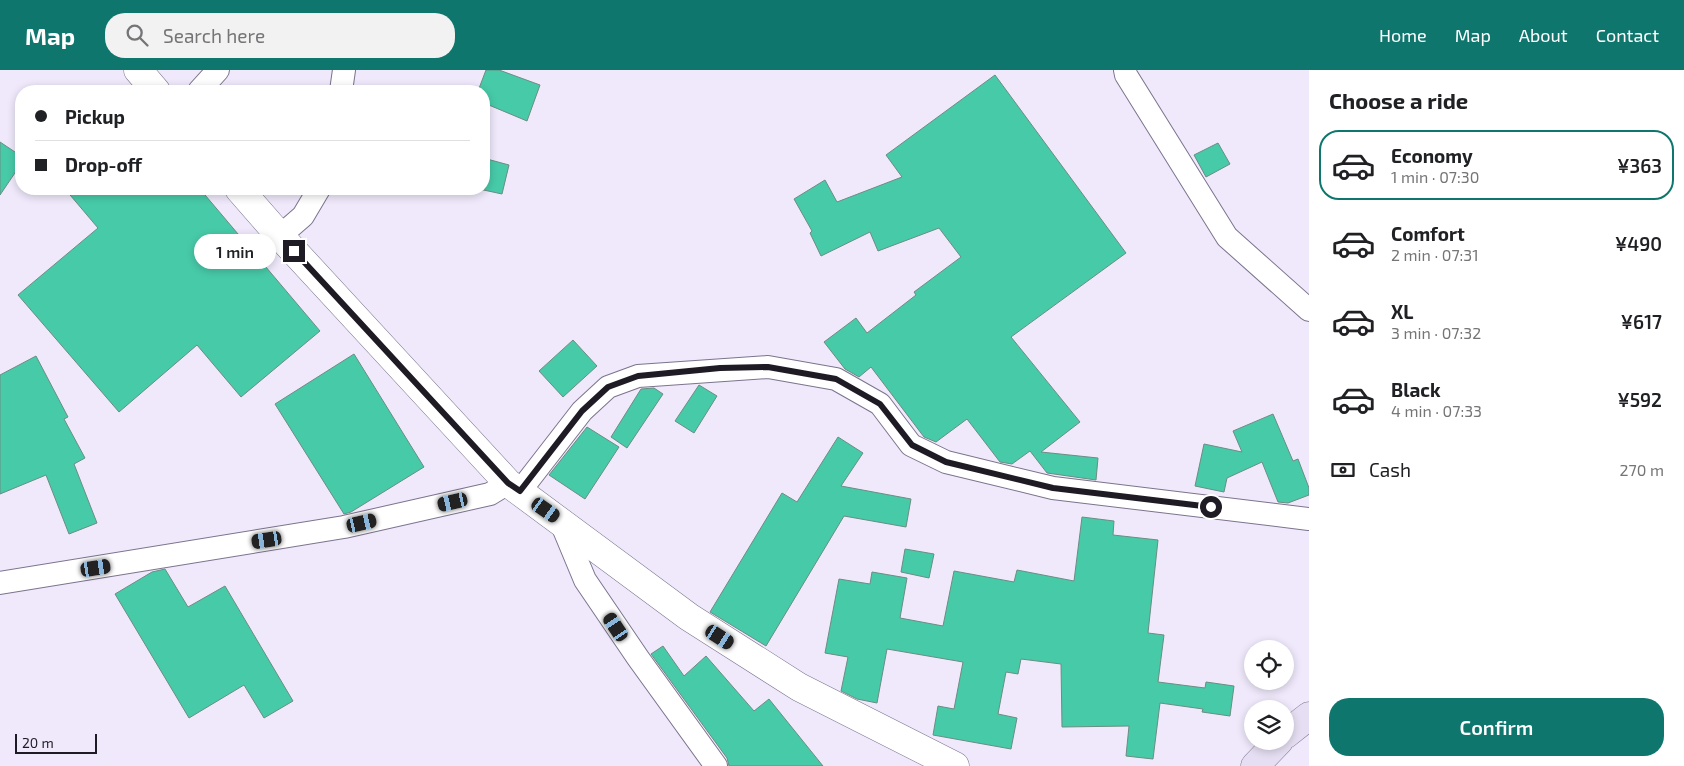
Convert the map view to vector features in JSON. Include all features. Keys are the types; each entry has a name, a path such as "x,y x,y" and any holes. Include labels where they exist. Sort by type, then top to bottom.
{"main road":[{"path":"1294,728 1309,716"},
{"path":"1255,766 1270,750"}],"street":[{"path":"138,70 151,85"},
{"path":"204,85 218,70"},
{"path":"342,85 344,70"},
{"path":"1125,70 1141,101 1226,237 1309,310"},
{"path":"244,195 280,236 514,487 560,520 605,557 689,617 799,687 955,766"},
{"path":"280,236 302,216 315,195"},
{"path":"0,583 344,527 514,487 582,411 608,387 638,376 720,368 768,367 836,379 880,404 912,445 946,462 1053,488 1309,518"},
{"path":"560,520 584,580 716,766"}],"building":[{"path":"486,70 499,70 540,85 527,121 490,106 490,85 480,85"},
{"path":"995,75 1126,253 1011,337 1080,422 1041,452 1098,458 1096,480 1047,473 1030,451 1012,464 1000,462 967,419 936,442 924,437 871,367 859,377 845,369 824,342 856,318 867,333 916,295 914,292 961,257 939,228 878,251 870,232 821,256 810,233 812,231 794,199 825,180 837,202 902,177 886,155"},
{"path":"0,142 15,152 15,173 0,195"},
{"path":"1218,143 1230,164 1206,177 1194,155"},
{"path":"490,160 509,165 502,194 490,191"},
{"path":"70,195 205,195 320,331 241,397 197,345 119,412 18,295 98,228"},
{"path":"573,340 597,366 563,397 539,371"},
{"path":"354,354 424,467 351,512 344,514 275,404"},
{"path":"36,356 68,417 64,419 85,458 74,464 97,523 69,534 46,475 0,494 0,375"},
{"path":"699,385 717,396 694,433 675,421"},
{"path":"654,388 663,394 627,448 611,437 641,389"},
{"path":"1273,414 1293,461 1298,459 1309,488 1309,495 1288,503 1278,502 1262,462 1227,478 1224,492 1195,486 1204,444 1242,452 1233,431"},
{"path":"587,427 619,447 585,499 549,475"},
{"path":"838,437 863,453 841,486 911,499 906,527 844,516 766,646 710,612 782,493 797,502"},
{"path":"1082,517 1114,521 1113,535 1158,540 1148,633 1164,635 1158,682 1205,688 1206,682 1234,686 1230,716 1202,712 1203,709 1160,703 1153,759 1126,756 1129,726 1062,727 1061,664 1021,659 1018,674 1006,672 998,714 1017,718 1011,749 933,735 938,706 954,709 963,662 887,649 877,703 857,699 841,691 848,657 825,653 839,579 870,584 872,572 907,578 900,618 943,626 954,571 1014,582 1017,570 1074,581"},
{"path":"905,549 934,554 929,578 901,572"},
{"path":"165,569 188,607 225,586 293,701 264,718 244,685 189,718 115,594 152,572"},
{"path":"663,646 684,676 706,656 754,711 769,699 823,766 729,766 727,758 651,654"}],"route":[{"path":"294,251 508,483 520,491 582,411 608,387 638,376 720,368 768,367 836,379 880,404 912,445 946,462 1053,488 1211,507"}]}
